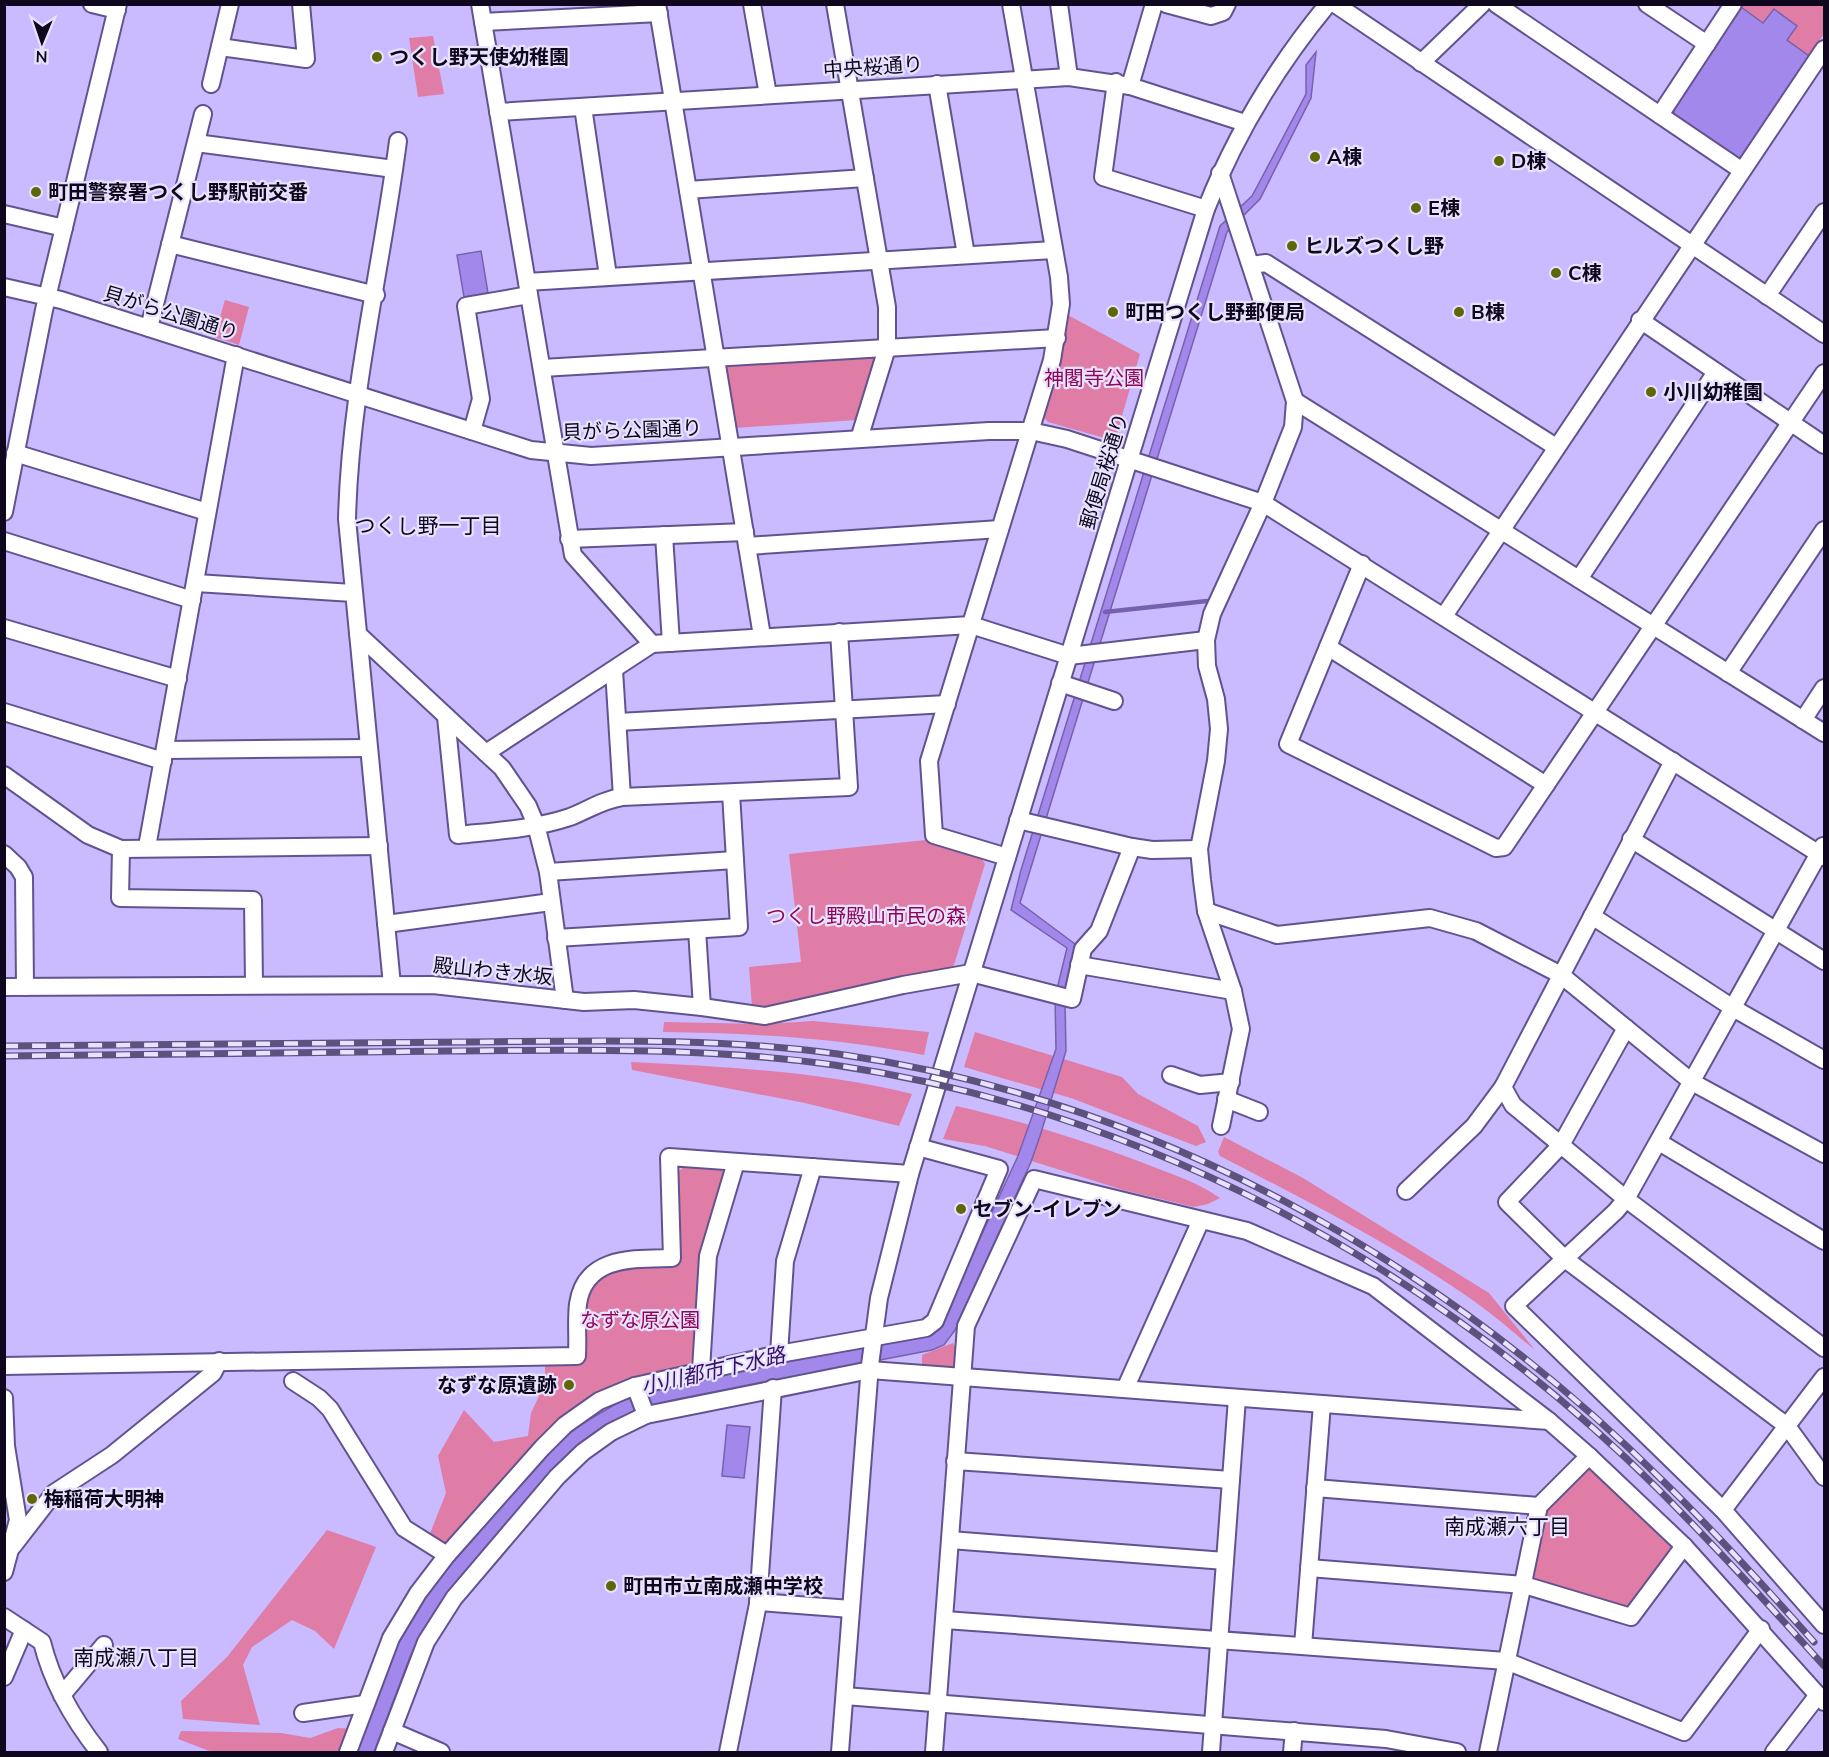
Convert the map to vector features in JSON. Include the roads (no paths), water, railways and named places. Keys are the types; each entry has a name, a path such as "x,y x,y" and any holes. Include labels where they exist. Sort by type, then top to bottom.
{"street":[{"path":"4,512 47,296 118,7 92,4"},
{"path":"211,84 230,4"},
{"path":"220,47 306,59 301,4"},
{"path":"480,4 573,555 652,644"},
{"path":"752,4 768,95"},
{"path":"835,4 887,307 887,348 859,439"},
{"path":"1006,857 934,835 929,761 1031,431 1057,338 1061,304 1054,250 1011,4"},
{"path":"1059,4 1069,77"},
{"path":"1154,4 1123,84 1103,177 1206,209"},
{"path":"1166,4 1217,16 1227,4"},
{"name":"郵便局桜通り","path":"840,1752 873,1340 879,1298 910,1174 1018,820 1074,688 1069,656 1206,209 1220,173 1245,123 1297,42 1328,4"},
{"path":"1335,4 1824,334"},
{"path":"1421,63 1482,4"},
{"path":"1496,4 1742,170"},
{"path":"1647,4 1707,44"},
{"path":"1660,115 1733,4"},
{"path":"483,22 658,9 762,636"},
{"path":"1444,616 1640,320 1824,49"},
{"name":"中央桜通り","path":"498,112 1069,77 1123,84 1245,123"},
{"path":"937,84 966,255"},
{"path":"584,107 608,276"},
{"path":"149,328 203,114"},
{"path":"392,985 353,593 347,499 348,470 358,394 376,295 398,141"},
{"path":"196,142 394,169"},
{"path":"1220,173 1295,401 1293,427 1263,503 1212,614 1206,639 1207,666 1216,699 1220,729 1199,849 1206,911 1233,991 1241,1029 1221,1126"},
{"path":"688,190 864,178"},
{"path":"1767,296 1824,212"},
{"path":"4,214 64,228"},
{"path":"170,244 376,295"},
{"path":"472,431 481,399 466,306 528,289 608,276 1054,250"},
{"path":"1251,265 1266,263 1556,447"},
{"name":"貝がら公園通り","path":"4,287 47,296 531,450 556,454 591,456 1031,431 1067,439 1263,503 1594,713 1822,852"},
{"path":"1640,320 1824,445"},
{"path":"542,368 1057,338"},
{"path":"147,847 236,355"},
{"path":"1579,579 1716,372"},
{"path":"1362,564 1288,744 1496,848 1504,847 1824,373"},
{"path":"1295,401 1824,733"},
{"path":"15,453 207,512"},
{"path":"569,539 664,535 746,539 1000,529"},
{"path":"1728,673 1824,530"},
{"path":"664,535 671,643"},
{"path":"4,541 192,600"},
{"path":"196,583 353,593"},
{"path":"486,753 652,644 971,625 1069,656 1206,639"},
{"path":"4,628 178,679"},
{"path":"446,717 458,835 536,825 570,817 600,802 622,797 849,787 839,632"},
{"path":"358,634 486,753 513,783 536,825 548,872 565,1000"},
{"path":"1328,647 1546,785"},
{"path":"614,670 622,797"},
{"path":"1074,688 1114,701"},
{"path":"1803,720 1824,688"},
{"path":"618,722 947,704"},
{"path":"4,712 164,756 368,748"},
{"path":"1406,1191 1474,1126 1503,1087 1673,761"},
{"path":"4,775 88,835 121,849 379,846"},
{"path":"556,939 739,927 731,793"},
{"path":"1018,820 1132,848 1199,849"},
{"path":"1631,839 1824,961"},
{"path":"971,973 1072,999 1083,949 1099,931 1132,848"},
{"path":"121,849 120,898 253,900 254,985"},
{"path":"1822,852 1775,931 1626,1199 1514,1306 1723,1510 1824,1624"},
{"path":"4,854 18,867 24,877 25,987"},
{"path":"548,872 735,860"},
{"path":"386,924 551,902"},
{"path":"1206,911 1277,934 1430,918 1476,931 1561,975 1692,1082 1824,1154"},
{"path":"1592,916 1733,1008 1824,1060"},
{"path":"697,930 702,1007"},
{"path":"1079,965 1233,991"},
{"name":"殿山わき水坂","path":"4,987 433,985 565,1000 634,1000 765,1016 903,985 971,973"},
{"path":"1626,1028 1561,1145 1507,1202 1565,1259 1787,1426 1824,1477"},
{"path":"1182,1073 1200,1085 1231,1082"},
{"path":"1503,1087 1513,1105 1626,1199 1824,1348"},
{"path":"1226,1100 1258,1112"},
{"path":"1659,1142 1824,1241"},
{"path":"348,1752 391,1638 418,1593 447,1555 565,1425 599,1401 636,1387 779,1354 873,1340 926,1328 935,1321 999,1169 918,1147"},
{"path":"4,1366 219,1360 578,1356 578,1304 589,1278 598,1269 622,1259 672,1258 669,1157 910,1174"},
{"path":"701,1371 708,1256 736,1162"},
{"path":"779,1354 786,1261 813,1167"},
{"path":"934,1752 966,1326 1034,1179 1247,1231 1372,1286 1549,1421 1684,1546 1761,1629 1821,1699 1774,1752"},
{"path":"1125,1389 1201,1220"},
{"path":"9,1545 54,1493 112,1455 213,1373 219,1360"},
{"path":"384,1752 426,1642 454,1598 557,1477 583,1452 611,1432 646,1415 870,1367 1237,1398 1549,1421"},
{"path":"1723,1510 1824,1377"},
{"path":"293,1381 320,1398 330,1409 404,1528 447,1555"},
{"path":"636,1387 646,1415"},
{"path":"728,1752 758,1602 773,1388"},
{"path":"4,1398 6,1446 18,1520 9,1545 4,1572"},
{"path":"1211,1752 1237,1398"},
{"path":"1303,1646 1322,1404"},
{"path":"1488,1752 1539,1506 1588,1456"},
{"path":"955,1461 1231,1480"},
{"path":"1315,1488 1539,1506"},
{"path":"950,1540 1225,1561"},
{"path":"1309,1568 1524,1585 1631,1617 1684,1546"},
{"path":"758,1602 851,1609"},
{"path":"4,1617 42,1642 49,1671 79,1727 99,1752"},
{"path":"945,1620 1506,1661 1684,1732 1761,1629"},
{"path":"4,1677 24,1630"},
{"path":"62,1695 104,1645"},
{"path":"845,1696 1386,1739 1457,1752"},
{"path":"303,1713 365,1704"},
{"path":"392,1731 441,1752"},
{"path":"1292,1752 1294,1731"}],"waterway":[{"path":"1105,612 1207,601"}],"railway":[{"path":"4,1046 699,1042 838,1054 954,1076 1068,1108 1178,1150 1284,1201 1386,1260 1484,1327 1576,1401 1663,1481 1740,1560 1814,1642"},
{"path":"4,1056 546,1050 690,1052 834,1065 950,1087 1063,1120 1173,1161 1280,1211 1382,1270 1479,1336 1571,1409 1658,1489 1824,1666"}],"place":[{"name":"つくし野天使幼稚園","path":"377,57"},
{"name":"A棟","path":"1315,157"},
{"name":"D棟","path":"1499,161"},
{"name":"町田警察署つくし野駅前交番","path":"36,192"},
{"name":"E棟","path":"1416,208"},
{"name":"ヒルズつくし野","path":"1292,246"},
{"name":"C棟","path":"1556,273"},
{"name":"町田つくし野郵便局","path":"1113,312"},
{"name":"B棟","path":"1459,312"},
{"name":"小川幼稚園","path":"1651,392"},
{"name":"セブン-イレブン","path":"961,1209"},
{"name":"なずな原遺跡","path":"569,1385"},
{"name":"梅稲荷大明神","path":"32,1499"},
{"name":"町田市立南成瀬中学校","path":"611,1586"}],"district":[{"name":"つくし野一丁目","path":"428,526"},
{"name":"南成瀬六丁目","path":"1507,1527"},
{"name":"南成瀬八丁目","path":"136,1658"}],"park label":[{"name":"神閣寺公園","path":"1094,378"},
{"name":"つくし野殿山市民の森","path":"866,916"},
{"name":"なずな原公園","path":"640,1320"}],"water label":[{"name":"小川都市下水路","path":"713,1371"}]}
